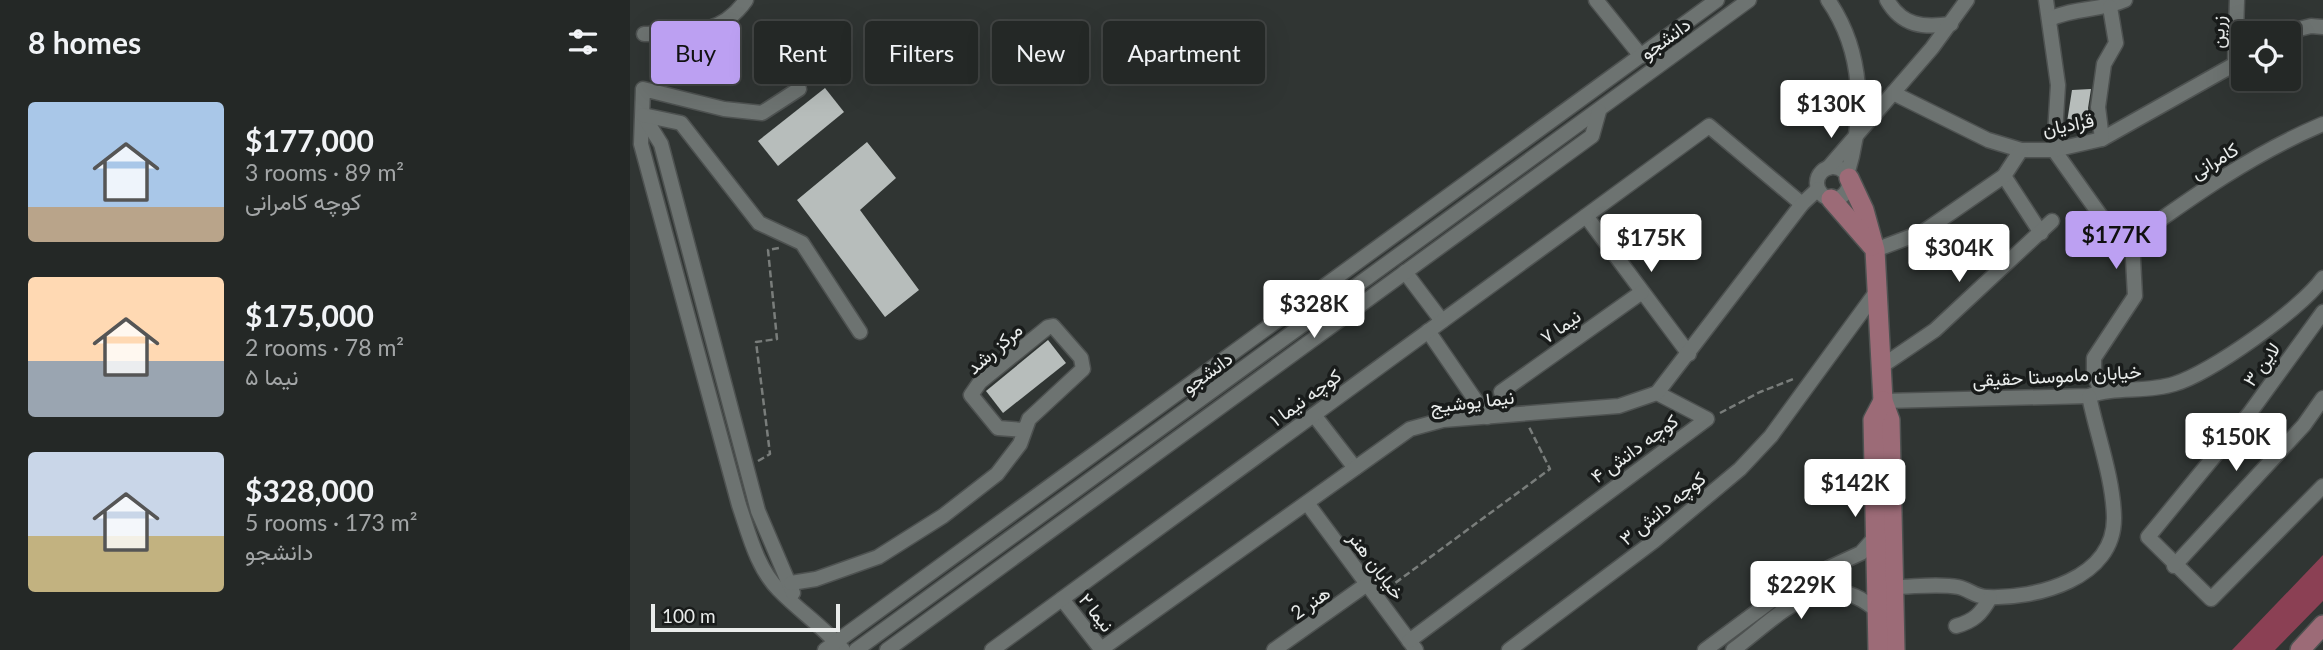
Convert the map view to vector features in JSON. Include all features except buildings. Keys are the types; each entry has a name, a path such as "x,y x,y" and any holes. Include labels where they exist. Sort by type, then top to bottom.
{"main road":[{"path":"1848,176 1864,210 1875,250 1883,401 1890,420 1895,650"},
{"path":"1824,194 1875,250"},
{"path":"1878,650 1873,420 1883,401"},
{"path":"2300,650 2323,625"}],"street":[{"path":"644,34 708,31 739,11 747,0"},
{"path":"1596,0 1641,56"},
{"name":"دانشجو","path":"835,647 1717,0"},
{"name":"دانشجو","path":"856,650 1749,0"},
{"path":"1707,419 1657,393 1802,204 1824,194 1846,193 1858,135 1855,52 1829,0"},
{"path":"1887,0 1894,12 1909,23 1928,27 1951,24"},
{"path":"1824,194 1821,173 1858,135 1951,24 1967,0"},
{"path":"1893,587 1961,587 1973,596 1990,597 2052,589 2088,573 2106,547 2114,520 2095,394 2094,358 2135,296 2132,240 2108,226 2054,150 2058,85 2046,0"},
{"path":"2050,19 2091,6 2110,7 2125,0"},
{"name":"زرین","path":"2237,0 2238,21"},
{"path":"2102,139 2098,107 2104,64 2116,43 2110,7"},
{"path":"2301,28 2323,27"},
{"name":"قرادیان","path":"1893,93 1988,140 2021,150 2054,150 2102,139 2231,66"},
{"path":"799,89 762,113 724,109 643,89 641,144 739,505 759,560 777,589 795,604 835,647"},
{"path":"887,650 1592,136 1599,111"},
{"path":"643,115 661,144 758,511 792,583 795,604"},
{"path":"643,115 681,123 759,223 802,243 860,332"},
{"name":"کامرانی","path":"2132,240 2210,185 2284,140 2323,124"},
{"name":"کوچه نیما ۱","path":"992,650 1709,126 1802,204"},
{"path":"1875,250 1923,232 2004,176 2021,150"},
{"path":"1828,168 1836,167 1848,176"},
{"path":"2004,176 2041,233"},
{"path":"1586,216 1689,354"},
{"path":"1882,366 1935,330 2052,221"},
{"path":"1405,272 1442,321"},
{"name":"خیابان ماموستا حقیقی","path":"1883,401 2140,392 2176,384 2208,368 2295,306 2323,278"},
{"path":"1816,371 1877,291"},
{"name":"نیما ۷","path":"1501,392 1642,292"},
{"name":"لاین ۳","path":"2174,566 2148,537 2249,414 2323,312"},
{"name":"مرکز رشد","path":"792,583 858,566 897,547 954,509 997,474 1020,444 1028,419 1083,369 1081,358 1053,326 1012,355 971,395 998,428 1023,430"},
{"path":"1428,331 1488,417"},
{"name":"کوچه دانش ۳","path":"1509,650 1654,541 1740,469 1771,436 1816,371"},
{"name":"نیما یوشیج","path":"1101,649 1410,429 1443,420 1619,407 1657,393"},
{"path":"2323,398 2304,425 2174,566 2211,599 2323,486"},
{"path":"1314,415 1355,468"},
{"name":"کوچه دانش ۴","path":"1412,645 1707,419"},
{"name":"خیابان هنر","path":"1307,503 1412,645"},
{"path":"1705,650 1794,584 1861,552 1876,537"},
{"name":"هنر 2","path":"1274,650 1367,584"},
{"path":"1794,584 1804,597"},
{"path":"1732,650 1804,597 1823,590 1843,590 1862,597 1877,611"},
{"path":"1956,626 1970,622 1982,612 1990,597"},
{"name":"نیما ۲","path":"1062,599 1101,649"}],"path":[{"path":"746,469 770,454 756,342 777,339 768,250 802,243"},
{"name":"کوچه دانش ۴","path":"1707,419 1760,392 1816,371"},
{"path":"1376,597 1550,470 1523,414"}],"shaded area":[{"path":"2323,555 2323,601 2275,650 2232,650"}]}
